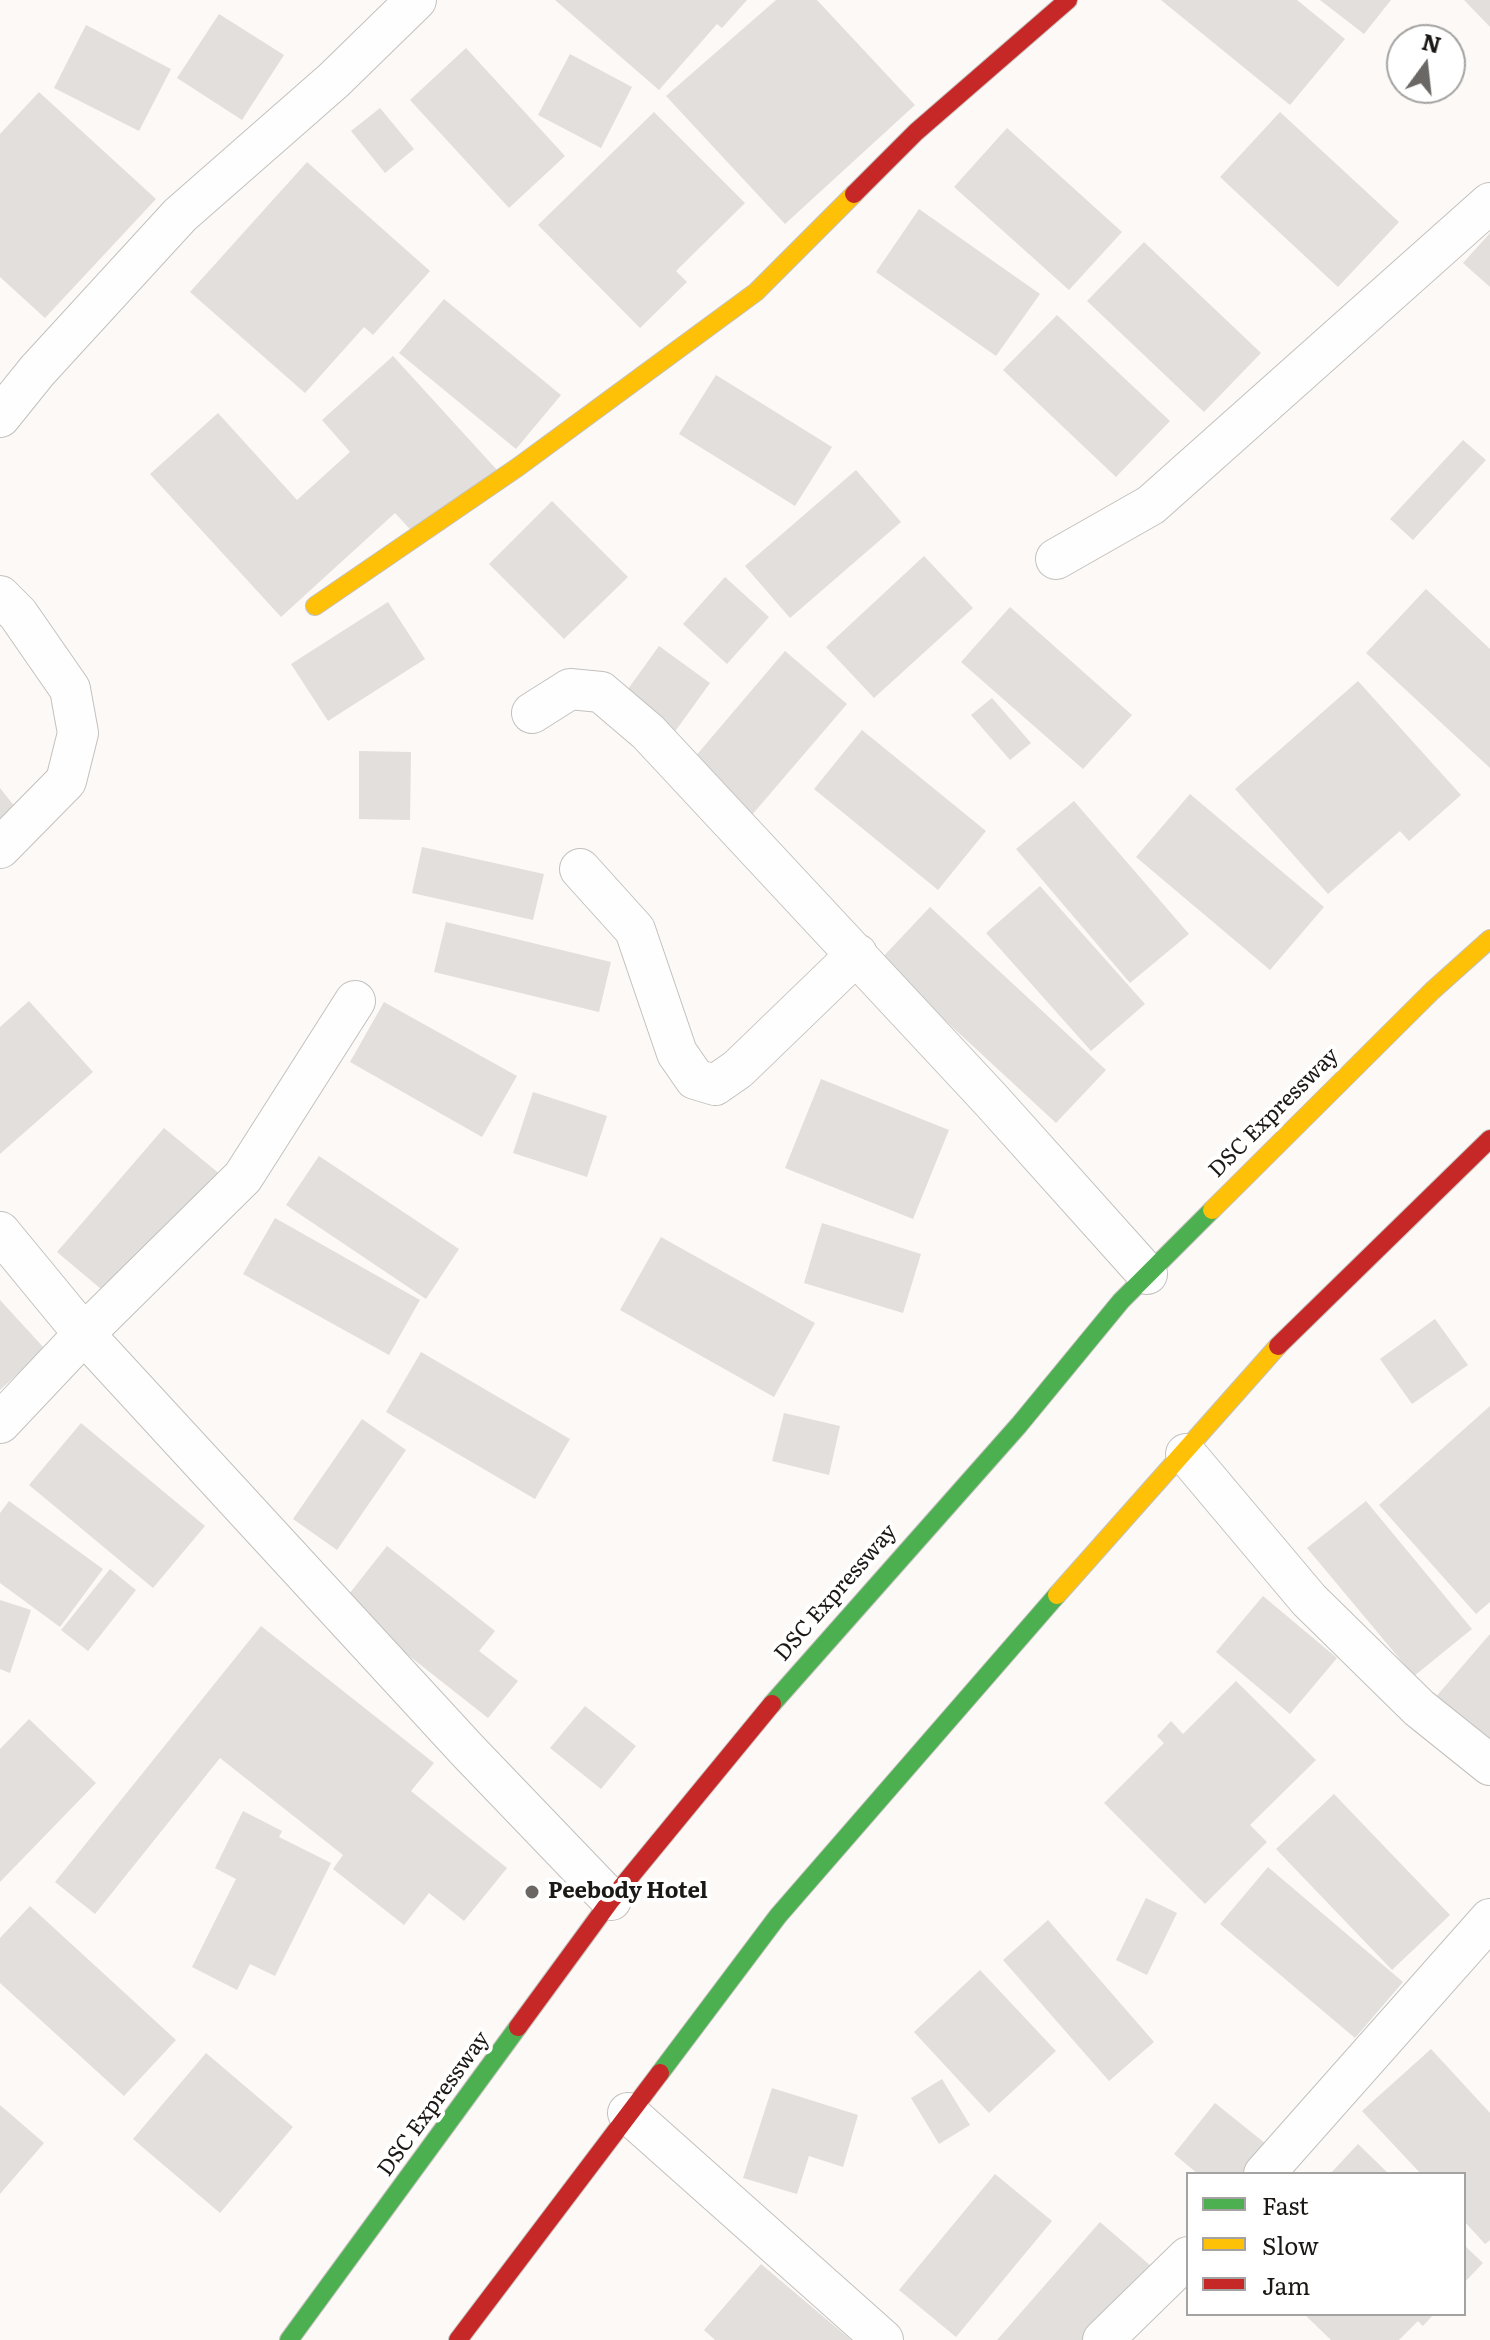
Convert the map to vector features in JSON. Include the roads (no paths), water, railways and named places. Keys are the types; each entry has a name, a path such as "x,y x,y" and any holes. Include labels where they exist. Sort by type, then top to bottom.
{"main road":[{"path":"315,606 518,467 756,292 916,132 1068,0"},
{"name":"DSC Expressway","path":"289,2340 611,1900 791,1681 1019,1425 1147,1274 1432,991 1490,939"},
{"path":"458,2340 778,1916 939,1728 1186,1454 1286,1337 1490,1139"}],"street":[{"path":"0,417 37,371 180,215 334,80 416,0"},
{"path":"1056,559 1151,505 1490,203"},
{"path":"0,596 18,614 70,689 78,733 66,781 0,848"},
{"path":"532,713 570,689 601,692 648,732 857,954 1147,1274"},
{"path":"580,869 635,930 677,1053 695,1079 715,1085 738,1069 857,954"},
{"path":"0,1423 84,1334 243,1177 355,1001"},
{"path":"0,1232 84,1334 468,1751 611,1900"},
{"path":"1186,1454 1309,1600 1419,1708 1490,1765"},
{"path":"1266,2172 1490,1919"},
{"path":"628,2113 883,2340"},
{"path":"1103,2340 1186,2259"}],"place":[{"name":"Peebody Hotel","path":"532,1892"}]}
